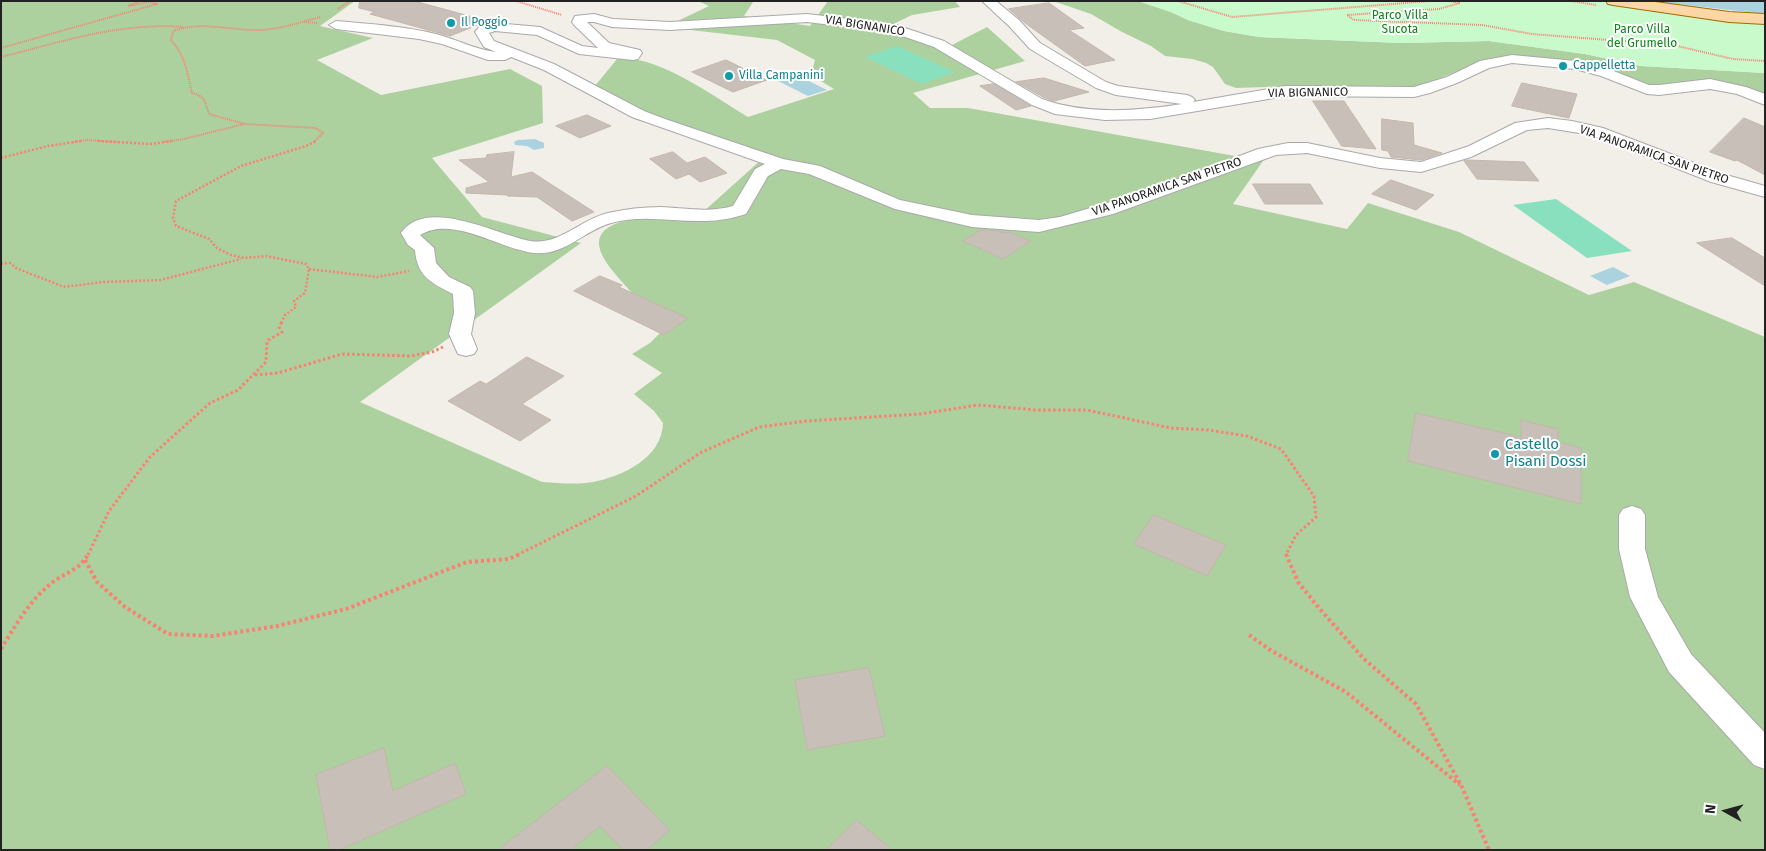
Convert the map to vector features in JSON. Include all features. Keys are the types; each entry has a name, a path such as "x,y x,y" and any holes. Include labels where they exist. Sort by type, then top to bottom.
{"main road":[{"path":"1613,1 1765,19"}],"street":[{"path":"988,1 1035,46 1101,85 1116,90 1211,103"},
{"path":"616,11 662,26"},
{"name":"VIA BIGNANICO","path":"585,18 612,23 662,26 807,18 870,25 906,32 939,44 1037,102 1056,108 1105,116 1150,114 1286,91 1394,93 1426,90 1485,64 1512,59 1576,65 1606,73 1647,89 1658,90 1710,84 1741,90 1765,100"},
{"path":"585,18 579,22 604,46 635,53 633,56 579,50 551,35 534,30 495,27 485,29 482,32 489,44 557,71 638,114 779,163"},
{"path":"336,25 396,31 447,41 485,56 514,54"},
{"name":"VIA PANORAMICA SAN PIETRO","path":"779,163 814,170 895,204 972,221 1039,226 1107,210 1264,152 1286,148 1312,148 1367,161 1424,167 1487,144 1525,125 1545,123 1582,128 1628,143 1718,178 1765,192"},
{"path":"463,342 466,303 463,291 442,281 426,265 424,248 415,241 410,233 417,226 436,222 452,224 497,235 532,247 553,248 604,218 646,213 723,216 740,210 761,173 779,163"},
{"path":"1632,515 1632,549 1644,597 1680,663 1765,755"}],"path":[{"path":"1,48 157,4 149,2 128,6 140,1"},
{"path":"516,1 565,16 585,18"},
{"path":"1178,1 1232,18 1430,1"},
{"path":"1449,1 1460,3 1455,7 1437,10 1379,11 1347,15 1354,20 1482,25 1532,34 1673,45 1733,59 1765,61"},
{"path":"1,57 100,33 151,25 221,26 259,30 299,22"},
{"path":"186,27 173,31 171,40 182,53 183,63 190,76 192,93 201,94 209,108 209,114 216,118 246,123 295,129 316,128 323,133 316,142 241,166 176,201 173,218 176,226 209,239 217,248 231,255 244,258"},
{"path":"1,158 48,146 86,140 150,144 184,139 246,123"},
{"path":"1,264 10,263 16,268 64,287 104,282 160,280 225,262 266,256 306,264 309,269 305,293 294,301 296,307 285,315 279,327 282,332 267,342 266,362 238,390 210,403 150,457 109,511 85,560 72,572 47,586 21,618 1,649"},
{"path":"309,269 377,277 414,270 426,265"},
{"path":"255,375 275,374 321,359 352,353 413,356 434,352 463,342"},
{"path":"85,560 97,582 125,607 168,634 213,636 277,626 346,609 467,562 509,559 636,496 700,453 759,427 807,421 920,414 978,406 1037,410 1087,410 1171,428 1208,430 1247,436 1281,449 1314,496 1316,516 1296,535 1286,554 1298,582 1364,659 1416,704 1462,787 1490,850"},
{"path":"1249,635 1270,650 1346,692 1462,787"}],"green space":[{"path":"1,1 355,1 320,26 373,38 317,60 381,95 510,69 542,86 543,123 432,158 482,217 581,243 360,402 542,482 587,483 616,475 628,470 648,455 656,446 661,435 663,423 654,411 634,394 662,373 632,354 650,343 660,333 648,313 607,264 601,253 599,243 602,234 611,226 628,220 703,212 762,159 634,119 590,92 617,59 632,59 666,69 702,88 748,117 834,89 811,75 815,60 777,40 665,27 709,6 698,1 749,1 753,2 744,16 810,26 828,1 955,1 960,7 912,15 881,30 952,45 987,27 1025,61 913,93 930,108 968,108 1263,161 1233,204 1347,229 1368,203 1459,232 1589,295 1634,282 1765,337 1765,850 1,850"},
{"path":"1053,1 1138,1 1224,31 1259,37 1400,43 1489,41 1585,54 1641,66 1765,73 1765,95 1698,81 1645,84 1606,70 1512,56 1488,59 1418,87 1297,86 1236,88 1225,84 1213,67 1206,63 1192,59 1165,56 1151,46 1091,14"},
{"path":"1138,1 1592,1 1765,22 1765,73 1641,66 1585,54 1489,41 1400,43 1259,37 1224,31"},
{"path":"897,46 955,72 922,84 865,57"},
{"path":"1556,199 1632,251 1587,258 1513,205"}],"water":[{"path":"1650,1 1765,1 1765,14"},
{"path":"797,75 827,90 808,96 778,81"},
{"path":"535,139 544,143 544,148 534,150 527,146 515,145 514,142 518,140"},
{"path":"1613,267 1630,276 1607,285 1590,276"}],"building":[{"path":"360,1 414,1 488,21 450,36 370,14 375,12 359,8"},
{"path":"1049,3 1084,28 1069,30 1115,60 1085,66 1025,23 1009,9"},
{"name":"Villa Campanini","path":"726,60 767,80 733,92 692,72"},
{"path":"1044,78 1089,92 1054,101 1016,82"},
{"path":"1522,83 1577,94 1569,118 1512,106"},
{"path":"994,84 1031,106 1016,110 980,86"},
{"path":"1313,101 1344,101 1376,149 1342,146"},
{"path":"587,115 611,126 580,138 556,126"},
{"path":"1744,118 1765,127 1765,175 1737,160 1735,161 1710,152"},
{"path":"1382,119 1413,123 1414,145 1442,153 1421,160 1391,157 1388,151 1382,150"},
{"path":"514,152 511,177 532,172 594,212 572,221 537,197 509,197 507,195 466,193 466,188 489,182 459,160 486,158 487,155"},
{"path":"673,152 687,163 705,157 727,173 700,182 689,174 676,179 650,159"},
{"path":"1464,161 1524,162 1539,181 1477,179"},
{"path":"1391,180 1434,195 1416,210 1372,194"},
{"path":"1253,184 1310,184 1323,204 1265,204"},
{"path":"981,230 1009,232 1031,241 1003,259 963,241"},
{"path":"1732,238 1765,258 1765,286 1697,243"},
{"path":"600,276 622,285 619,287 688,318 664,335 574,291"},
{"path":"527,357 564,376 522,404 551,420 520,441 448,401 480,381 486,384"},
{"name":"Castello Pisani Dossi","path":"1416,413 1521,437 1521,420 1558,429 1558,442 1581,448 1581,504 1408,461"},
{"path":"1154,515 1226,545 1207,576 1134,544"},
{"path":"869,668 885,736 807,750 795,680"},
{"path":"384,748 393,791 455,763 466,794 339,850 330,850 316,775"},
{"path":"607,766 670,830 647,850 623,850 600,826 571,850 498,850"},
{"path":"857,820 892,850 826,850"}],"place":[{"name":"Il Poggio","path":"451,23"},
{"name":"Cappelletta","path":"1563,66"},
{"name":"Villa Campanini","path":"729,76"},
{"name":"Castello Pisani Dossi","path":"1495,454"}],"park label":[{"name":"Parco Villa Sucota","path":"1400,23"},
{"name":"Parco Villa del Grumello","path":"1642,37"}]}
